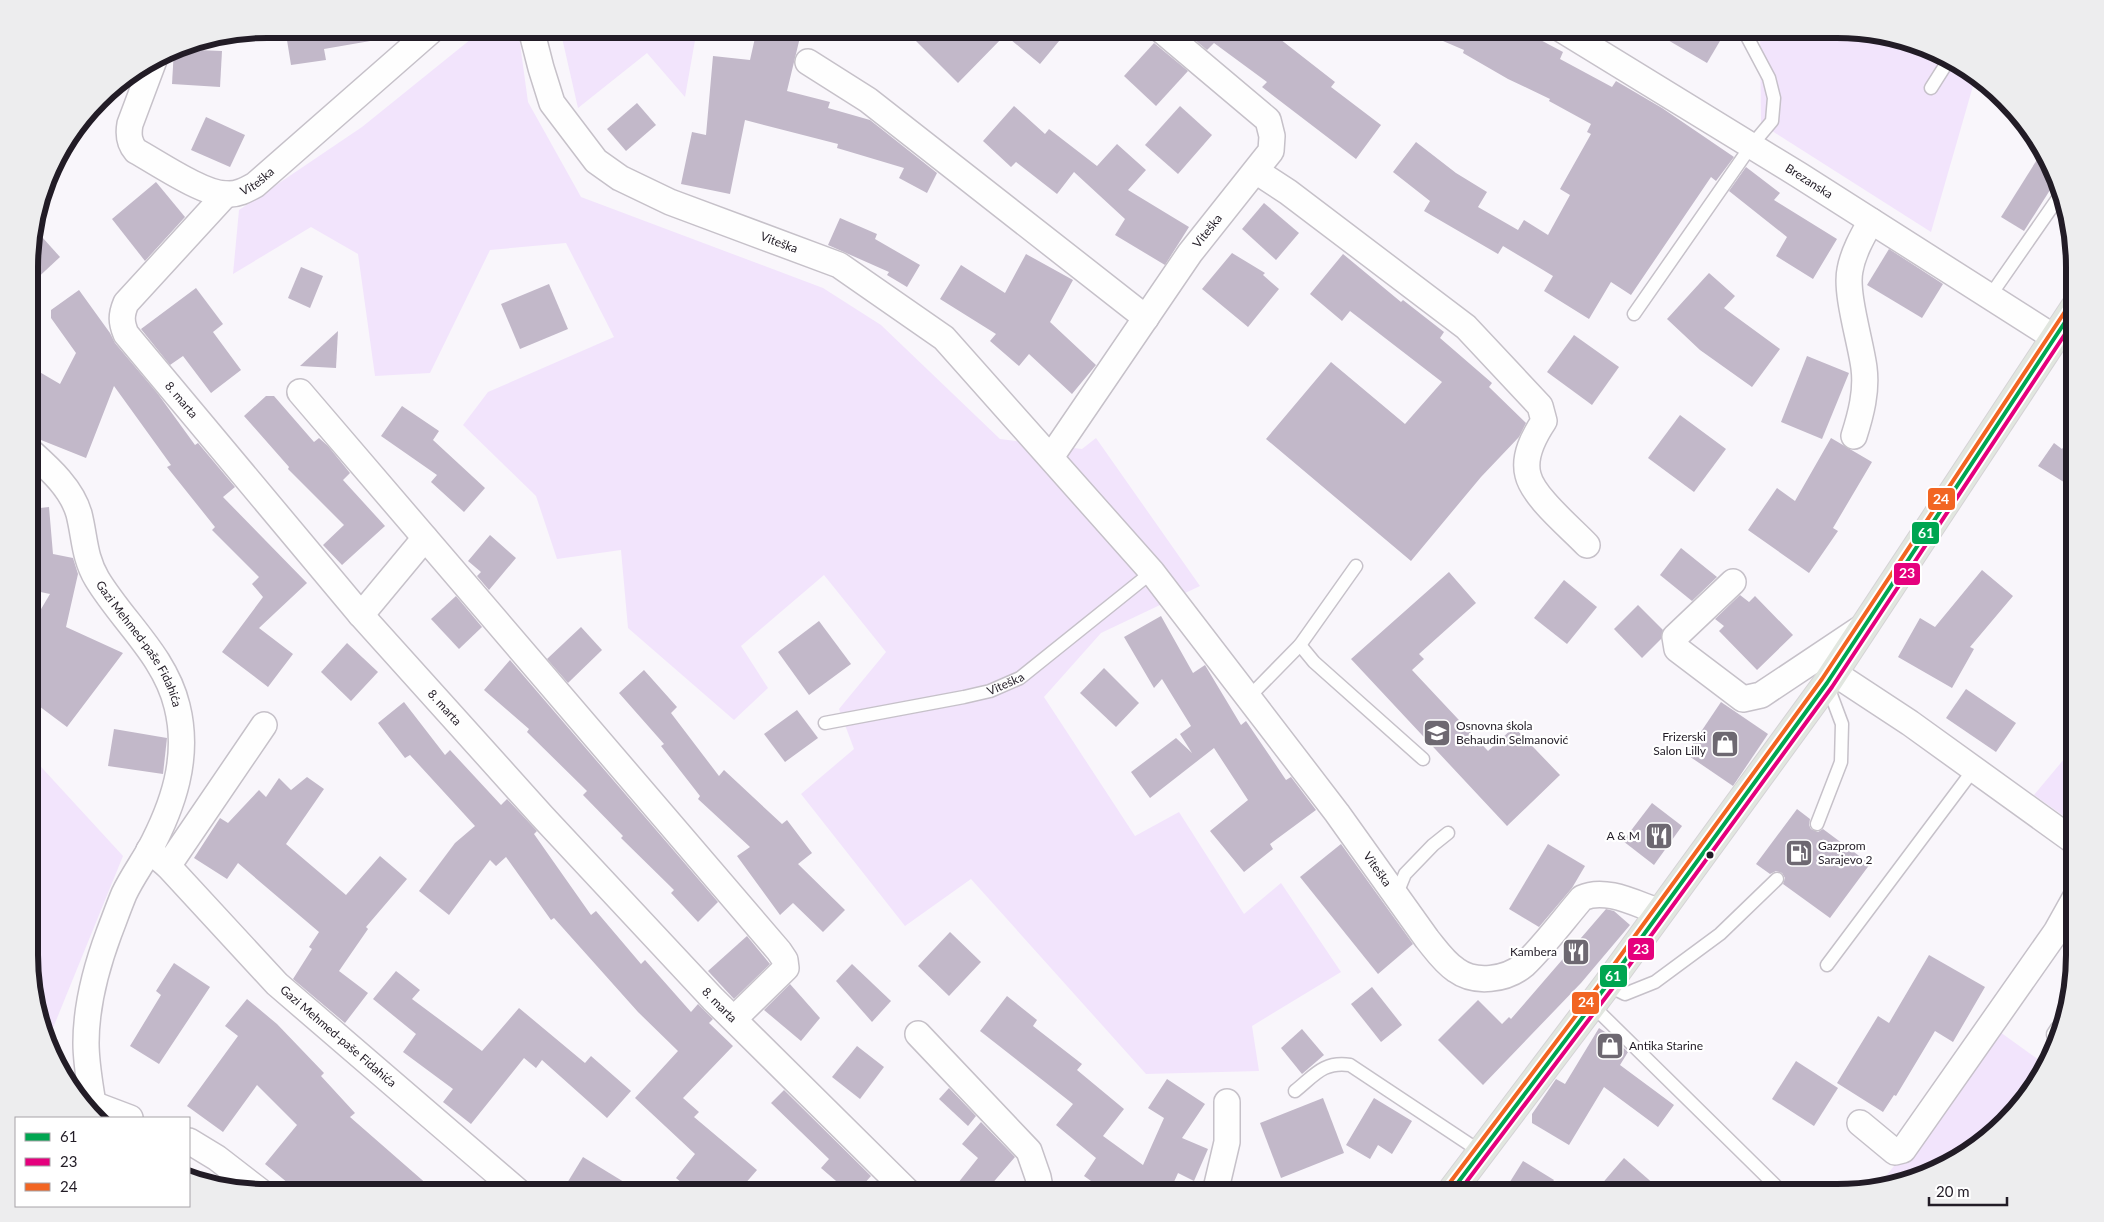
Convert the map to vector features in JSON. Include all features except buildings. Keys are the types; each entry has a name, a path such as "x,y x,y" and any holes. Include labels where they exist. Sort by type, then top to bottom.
{"main road":[{"path":"1457,1184 1600,995 1831,678 2066,322"}],"street":[{"name":"Viteška","path":"151,69 128,132 132,146 136,151 208,191 226,194 241,192 255,185 424,38"},
{"name":"Viteška","path":"533,38 552,103 596,161 620,178 670,202 839,265 944,338 1152,572 1337,813 1443,960 1456,971 1471,978 1488,979 1506,974 1523,966 1582,898 1592,894 1604,894 1660,912"},
{"name":"Viteška","path":"1051,457 1190,253 1271,151 1272,136 1268,120 1171,38"},
{"name":"Brezanska","path":"1576,38 2056,338"},
{"path":"808,62 868,100 1146,318"},
{"path":"1256,171 1288,192 1466,327 1540,406 1544,421 1533,438 1527,460 1528,475 1540,497 1587,545"},
{"name":"8. marta","path":"226,194 126,304 122,312 121,323 126,334 361,615 542,816 714,999 900,1184"},
{"path":"1854,436 1865,390 1865,371 1851,302 1849,272 1860,241 1871,221"},
{"path":"300,392 779,951 785,960 786,968 735,1018"},
{"name":"Gazi Mehmed-paše Fidahića","path":"38,459 73,499 79,514 86,557 96,578 158,660 169,682 178,707 182,737 180,772 172,802 149,850 124,894 108,934 94,980 87,1016 86,1044 94,1106"},
{"path":"361,615 425,538"},
{"path":"1733,582 1675,637 1674,642 1677,649 1743,699 1761,695 1865,626"},
{"path":"1831,678 1910,723 2066,835"},
{"path":"168,866 264,725"},
{"name":"Gazi Mehmed-paše Fidahića","path":"149,850 168,866 277,984 510,1184"},
{"path":"1860,1123 1895,1152 1903,1150 2056,932 2066,914"},
{"path":"918,1034 1029,1151 1039,1184"},
{"path":"1217,1184 1227,1142 1227,1102"},
{"name":"Gazi Mehmed-paše Fidahića","path":"97,1109 126,1117"},
{"path":"190,1143 217,1158 251,1184"}],"lane":[{"path":"1634,314 1751,146 1772,121 1774,98 1769,78 1748,38"},
{"path":"1931,88 1946,65"},
{"path":"1990,296 2056,200"},
{"path":"1248,698 1300,645 1356,566"},
{"name":"Viteška","path":"825,723 990,691 1020,678 1152,572"},
{"path":"1300,645 1314,662 1423,759"},
{"path":"1817,824 1841,762 1842,724 1831,678"},
{"path":"1828,965 1974,769"},
{"path":"1396,896 1405,874 1433,845 1448,833"},
{"path":"1600,995 1625,994 1655,982 1720,934 1777,879"},
{"path":"1600,995 1775,1184"},
{"path":"1294,1091 1327,1065 1350,1065 1481,1152"}],"shaded area":[{"path":"472,38 519,38 528,102 581,197 823,288 881,325 1000,439 1082,449 1096,438 1200,586 1101,633 1044,697 1135,836 1179,812 1244,914 1281,883 1341,972 1252,1026 1259,1071 1146,1074 971,879 905,926 801,794 854,749 839,709 886,652 824,575 741,646 768,688 734,720 628,628 621,550 557,559 536,496 463,425 488,392 614,337 566,243 490,250 430,373 375,376 358,254 311,227 233,274 239,210 362,127"},
{"path":"562,38 695,38 685,97 647,53 578,108"},
{"path":"1760,38 1852,38 1882,42 1911,50 1939,61 1974,83 1931,232 1761,124"},
{"path":"2066,757 2066,818 2034,795"},
{"path":"38,764 123,856 53,1028 45,1014 38,970"},
{"path":"2000,1032 2041,1061 2028,1083 2010,1106 1977,1137 1939,1161 1911,1172 1883,1180"}],"transit line":[{"name":"24","path":"1449,1184 1602,981 1822,679 2066,310"},
{"name":"61","path":"1457,1184 1607,985 1827,683 2066,321"},
{"name":"23","path":"1465,1184 1612,989 1832,687 2066,333"}],"place":[{"name":"Osnovna śkola Behaudin Selmanović","path":"1437,733"},
{"name":"Frizerski Salon Lilly","path":"1725,744"},
{"name":"A & M","path":"1659,836"},
{"name":"Gazprom Sarajevo 2","path":"1799,853"},
{"name":"Kambera","path":"1576,952"},
{"name":"Antika Starine","path":"1610,1046"}]}
